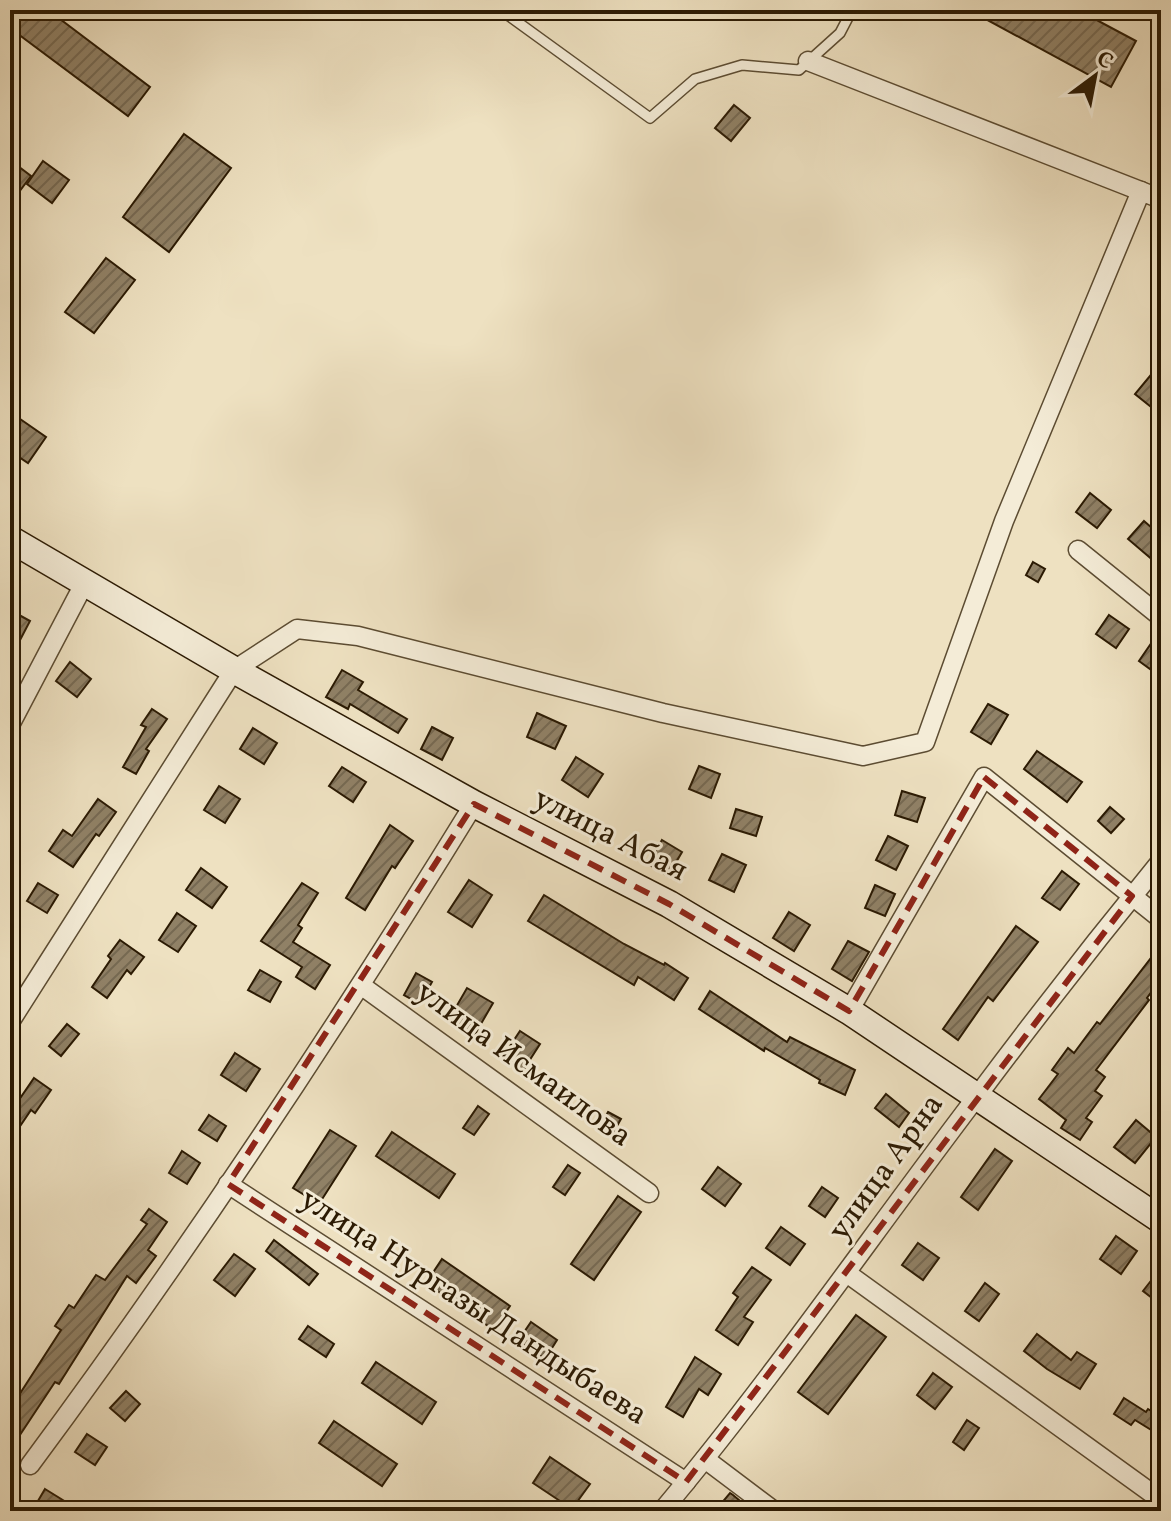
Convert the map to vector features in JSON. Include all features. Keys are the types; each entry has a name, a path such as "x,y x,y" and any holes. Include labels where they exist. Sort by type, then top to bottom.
{"street":[{"path":"808,61 1161,199"},
{"path":"10,1022 234,670 297,629 358,636 663,713 863,756 925,742 1004,521 1141,191"},
{"name":"улица Абая","path":"10,539 234,670 474,804 669,904 849,1011 1161,1220"},
{"path":"1078,550 1161,617"},
{"path":"12,716 84,584"},
{"path":"849,1011 984,777 1161,919"},
{"path":"30,1465 117,1348 362,986 474,804"},
{"name":"улица Арна","path":"662,1511 848,1274 977,1096 1161,861"},
{"name":"улица Исмаилова","path":"362,986 649,1193"},
{"name":"улица Нургазы Дандыбаева","path":"228,1184 686,1482"},
{"path":"848,1274 1161,1500"},
{"path":"705,1459 774,1511"}],"lane":[{"path":"501,10 650,118 695,79 742,65 799,70 840,33 852,10"}],"highlighted area":[{"path":"984,777 1132,896 686,1482 228,1184 474,804 669,904 849,1011"}],"building":[{"path":"10,10 48,10 150,87 128,116 10,28"},
{"path":"969,10 1078,10 1136,41 1111,87"},
{"path":"734,105 750,118 731,141 715,128"},
{"path":"184,134 231,168 169,252 123,217"},
{"path":"10,160 31,176 10,204"},
{"path":"43,161 69,180 52,203 27,184"},
{"path":"106,258 135,280 94,333 65,312"},
{"path":"1150,376 1161,385 1161,415 1135,394"},
{"path":"10,412 46,437 28,463 10,451"},
{"path":"1090,493 1111,510 1097,528 1076,512"},
{"path":"1144,521 1161,536 1161,567 1128,539"},
{"path":"1033,562 1045,569 1038,582 1026,575"},
{"path":"10,610 30,621 20,640 10,634"},
{"path":"1109,615 1129,629 1116,648 1096,634"},
{"path":"1161,629 1161,652 1150,669 1139,661"},
{"path":"70,662 91,679 77,697 56,681"},
{"path":"342,670 363,682 358,690 407,719 398,733 350,704 348,709 326,697"},
{"path":"988,704 1008,715 991,744 971,732"},
{"path":"152,709 167,719 146,749 149,751 136,774 123,767 146,727 141,725"},
{"path":"537,713 566,726 555,749 527,737"},
{"path":"432,727 453,738 442,760 421,749"},
{"path":"253,728 277,743 264,764 240,749"},
{"path":"1037,751 1082,782 1067,802 1024,769"},
{"path":"576,757 603,774 588,797 562,780"},
{"path":"699,766 720,774 711,798 689,789"},
{"path":"342,767 366,782 353,802 329,786"},
{"path":"219,786 240,799 225,823 204,810"},
{"path":"902,791 925,798 917,822 895,815"},
{"path":"98,799 116,812 73,867 49,851 63,830 72,836"},
{"path":"1110,807 1124,819 1111,833 1098,821"},
{"path":"736,809 762,817 756,836 730,828"},
{"path":"390,825 413,841 395,868 392,866 365,910 346,898"},
{"path":"888,836 908,846 896,870 876,860"},
{"path":"662,840 682,852 668,876 648,864"},
{"path":"722,854 746,865 734,892 709,880"},
{"path":"201,868 227,887 212,908 186,890"},
{"path":"1062,871 1079,884 1060,910 1042,898"},
{"path":"469,880 492,895 472,927 448,912"},
{"path":"38,883 58,895 47,913 27,901"},
{"path":"302,883 318,893 298,925 302,928 293,942 330,965 315,989 296,977 302,967 261,941"},
{"path":"875,885 895,894 885,916 865,908"},
{"path":"544,895 624,944 665,963 688,978 674,1000 638,977 634,985 528,921"},
{"path":"789,912 810,925 794,951 773,938"},
{"path":"177,913 196,926 178,952 159,940"},
{"path":"1016,926 1038,942 993,1001 988,997 958,1040 943,1029"},
{"path":"120,940 144,957 131,974 127,970 107,998 92,987"},
{"path":"848,941 869,952 852,981 832,969"},
{"path":"1161,945 1161,979 1147,998 1149,1000 1096,1070 1105,1077 1095,1091 1102,1096 1086,1118 1092,1122 1080,1140 1061,1128 1066,1120 1039,1099 1058,1074 1052,1070 1068,1048 1074,1053"},
{"path":"260,970 281,982 270,1002 248,990"},
{"path":"416,973 432,982 420,1004 404,995"},
{"path":"467,988 493,1003 474,1036 448,1021"},
{"path":"710,991 787,1042 790,1037 855,1070 845,1095 819,1083 820,1080 765,1048 764,1051 699,1009"},
{"path":"67,1024 79,1034 61,1056 49,1046"},
{"path":"520,1031 540,1044 522,1072 502,1058"},
{"path":"235,1053 260,1069 246,1091 221,1075"},
{"path":"34,1078 51,1090 35,1113 31,1110 10,1141 10,1113"},
{"path":"886,1094 909,1113 899,1127 875,1108"},
{"path":"478,1106 489,1114 474,1135 463,1128"},
{"path":"608,1112 621,1119 612,1135 599,1128"},
{"path":"209,1115 226,1126 217,1141 199,1130"},
{"path":"1136,1120 1156,1137 1135,1163 1114,1147"},
{"path":"330,1130 356,1146 319,1204 293,1188"},
{"path":"392,1132 455,1174 439,1198 376,1156"},
{"path":"995,1149 1012,1161 978,1210 961,1197"},
{"path":"182,1151 200,1163 187,1184 169,1173"},
{"path":"568,1165 580,1173 565,1195 553,1187"},
{"path":"718,1167 741,1184 725,1206 702,1189"},
{"path":"822,1187 838,1198 825,1217 809,1206"},
{"path":"618,1196 641,1212 594,1280 571,1264"},
{"path":"149,1209 167,1222 148,1250 156,1256 136,1283 127,1276 59,1384 55,1382 10,1450 10,1409 61,1330 55,1326 69,1305 74,1308 96,1275 105,1280 147,1224 141,1220"},
{"path":"781,1227 805,1244 790,1265 766,1248"},
{"path":"1116,1236 1137,1251 1121,1274 1100,1259"},
{"path":"274,1240 318,1274 309,1285 266,1251"},
{"path":"918,1243 939,1258 923,1280 902,1265"},
{"path":"234,1254 255,1269 235,1296 214,1280"},
{"path":"442,1259 510,1306 494,1330 426,1283"},
{"path":"752,1267 771,1280 744,1317 753,1322 738,1345 716,1330 738,1297 733,1293"},
{"path":"1161,1268 1161,1305 1143,1291"},
{"path":"985,1283 999,1294 979,1321 965,1311"},
{"path":"856,1315 886,1337 828,1414 798,1392"},
{"path":"531,1322 557,1340 545,1359 518,1341"},
{"path":"308,1326 334,1344 326,1357 299,1339"},
{"path":"1037,1334 1071,1360 1077,1352 1096,1364 1080,1389 1024,1351"},
{"path":"695,1357 721,1374 708,1395 699,1389 683,1417 666,1407"},
{"path":"376,1362 436,1402 422,1424 362,1383"},
{"path":"933,1373 952,1387 935,1409 917,1395"},
{"path":"126,1391 140,1404 125,1421 110,1408"},
{"path":"1124,1398 1146,1412 1148,1409 1161,1417 1161,1436 1135,1420 1131,1425 1114,1414"},
{"path":"967,1420 979,1428 964,1450 953,1442"},
{"path":"334,1421 397,1464 382,1486 319,1443"},
{"path":"87,1434 107,1447 95,1465 75,1452"},
{"path":"550,1457 590,1484 572,1509 533,1483"},
{"path":"45,1489 66,1502 60,1511 44,1511 35,1506"},
{"path":"730,1493 733,1495 752,1511 715,1511"}]}
